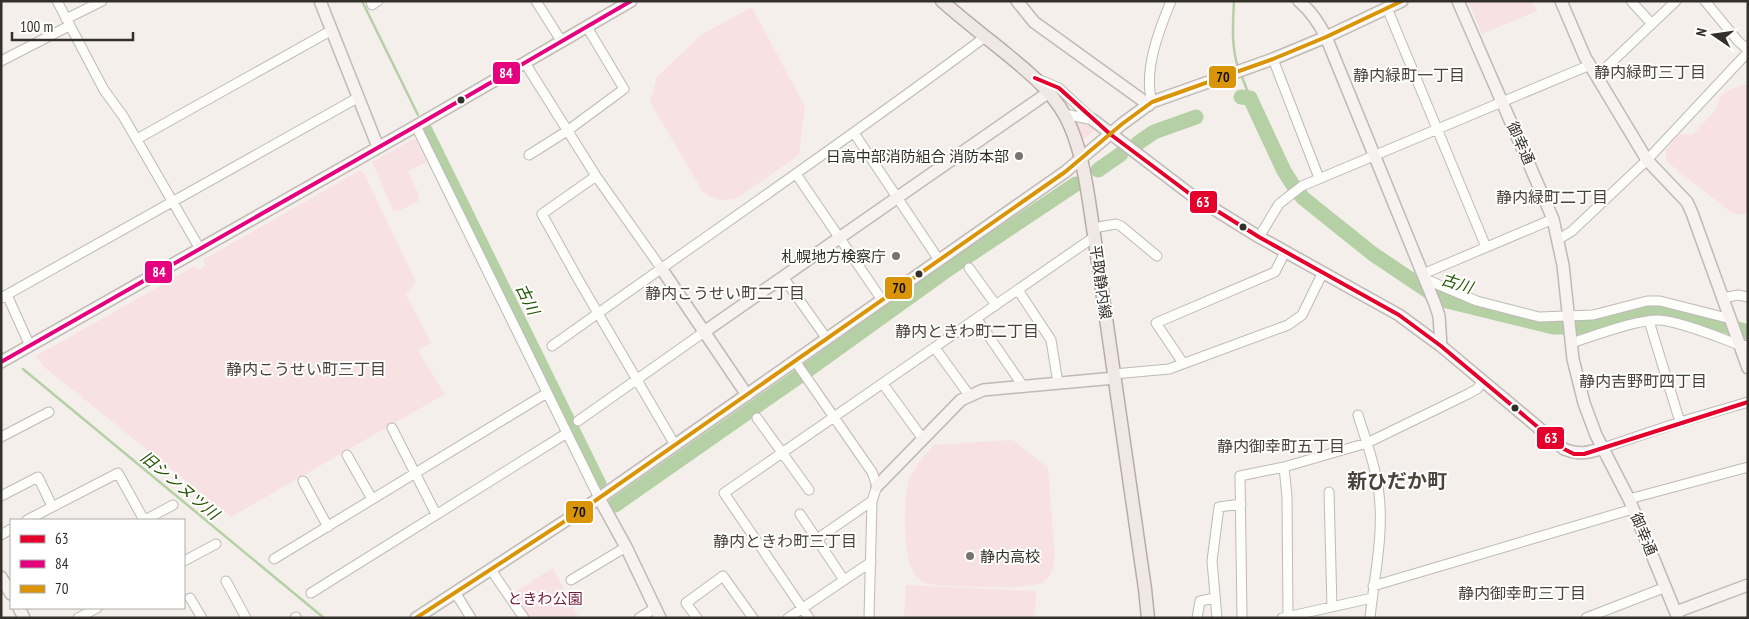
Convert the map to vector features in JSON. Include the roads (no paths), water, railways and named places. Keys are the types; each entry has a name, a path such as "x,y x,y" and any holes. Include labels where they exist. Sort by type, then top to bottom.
{"main road":[{"name":"平取静内線","path":"942,1 1035,78 1049,92 1065,114 1077,142 1093,232 1148,618"}],"street":[{"path":"57,1 104,90 137,139 200,249"},
{"path":"1,61 102,1"},
{"path":"320,1 378,147"},
{"path":"371,1 372,5 378,1"},
{"path":"536,1 562,42"},
{"path":"1,362 562,42 587,27 616,5 631,1"},
{"path":"1017,1 1034,22 1043,29 1150,104"},
{"path":"1150,104 1149,92 1154,48 1171,1"},
{"path":"1299,1 1314,16 1326,37 1435,304 1439,316 1441,346"},
{"path":"416,618 599,498 746,395 800,369 827,339 1081,159 1150,104 1273,59 1326,37 1402,1"},
{"name":"御幸通","path":"1458,1 1553,219 1559,239 1563,265 1573,359 1584,403 1596,435 1631,504 1677,615"},
{"path":"1561,1 1590,65 1646,160 1686,202 1701,235 1723,298 1742,344 1748,368"},
{"path":"1631,1 1652,24"},
{"path":"1597,76 1676,1"},
{"path":"1559,239 1572,231 1646,160 1748,51 1706,1"},
{"path":"1387,8 1486,247"},
{"path":"530,155 567,131 624,89 587,27"},
{"path":"137,139 332,30"},
{"path":"552,346 854,133 985,37"},
{"path":"1273,59 1319,178"},
{"path":"525,63 596,176 661,268 746,395"},
{"path":"1259,237 1279,204 1302,186 1590,65"},
{"path":"1035,78 1059,88 1110,134 1190,194 1259,237 1399,315 1441,346 1564,449 1574,454 1584,454 1748,402"},
{"path":"578,421 782,276 840,238 1049,92"},
{"path":"30,346 4,297 359,97"},
{"path":"1065,114 1093,120"},
{"path":"416,126 599,498 626,547 658,613 639,618"},
{"path":"854,133 939,260"},
{"path":"796,174 882,300"},
{"path":"596,176 542,214 675,445"},
{"path":"1425,280 1486,247 1553,219"},
{"path":"809,618 724,493 1018,290 1093,232 1116,224 1157,256"},
{"path":"1183,363 1156,323 1275,272 1285,252"},
{"path":"969,268 996,305"},
{"path":"869,618 872,501 877,486 952,408 969,395 983,390 1169,369 1288,325 1302,315 1323,272"},
{"path":"782,276 827,339"},
{"path":"1425,280 1477,301 1539,317 1568,318 1593,315 1647,301 1660,301 1732,321"},
{"path":"1018,290 1051,340 1058,383"},
{"path":"1723,298 1738,295 1748,297"},
{"path":"977,318 1023,386"},
{"path":"1571,341 1659,320 1742,344"},
{"path":"1649,321 1680,422"},
{"path":"935,348 969,395"},
{"path":"800,369 872,472 877,486"},
{"path":"1242,618 1240,476 1284,467 1367,443 1468,394 1483,381"},
{"path":"883,384 923,439"},
{"path":"274,559 547,392"},
{"path":"1,437 49,412"},
{"path":"1358,415 1374,469 1380,504 1380,523 1370,618"},
{"path":"757,418 809,490"},
{"path":"392,428 436,514"},
{"path":"311,593 567,433"},
{"path":"347,455 372,499"},
{"path":"1284,467 1287,497 1285,617 1372,598"},
{"path":"1373,586 1748,467"},
{"path":"29,519 118,473 143,519"},
{"path":"1,496 38,477 52,506"},
{"path":"303,481 328,527"},
{"path":"1329,492 1332,607"},
{"path":"817,539 872,501"},
{"path":"1217,618 1212,561 1219,507 1241,504"},
{"path":"146,519 173,505"},
{"path":"800,514 844,580"},
{"path":"185,560 216,544"},
{"path":"570,580 626,547"},
{"path":"788,618 871,562"},
{"path":"491,570 524,618"},
{"path":"1,576 10,590"},
{"path":"697,618 686,603 723,576 753,618"},
{"path":"226,581 246,618"},
{"path":"1677,615 1748,585"},
{"path":"1586,618 1666,587"},
{"path":"456,592 471,618"},
{"path":"190,598 202,618"},
{"path":"1197,618 1200,601 1215,598"},
{"path":"78,618 95,609"}],"waterway":[{"name":"古川","path":"362,1 418,115"},
{"path":"1234,1 1233,43 1238,67"},
{"path":"1241,74 1250,98"},
{"name":"古川","path":"1241,97 1250,98 1284,171 1303,198 1373,254 1434,295 1447,301 1553,327 1582,327 1643,312 1668,309 1748,332"},
{"name":"古川","path":"1138,143 1154,132 1196,117"},
{"name":"古川","path":"425,130 599,484"},
{"name":"古川","path":"1098,170 1121,154"},
{"name":"古川","path":"615,505 950,268 1076,184"},
{"name":"旧シンヌツ川","path":"23,369 324,618"}],"place":[{"name":"日高中部消防組合 消防本部","path":"1019,156"},
{"name":"札幌地方検察庁","path":"896,256"},
{"name":"静内高校","path":"970,556"}],"district":[{"name":"静内緑町三丁目","path":"1650,72"},
{"name":"静内緑町一丁目","path":"1409,75"},
{"name":"静内緑町二丁目","path":"1552,197"},
{"name":"静内こうせい町二丁目","path":"725,293"},
{"name":"静内ときわ町二丁目","path":"967,331"},
{"name":"静内こうせい町三丁目","path":"306,369"},
{"name":"静内吉野町四丁目","path":"1643,381"},
{"name":"静内御幸町五丁目","path":"1281,446"},
{"name":"新ひだか町","path":"1397,481"},
{"name":"静内ときわ町三丁目","path":"785,541"},
{"name":"静内御幸町三丁目","path":"1522,593"}],"park label":[{"name":"ときわ公園","path":"545,598"}]}
